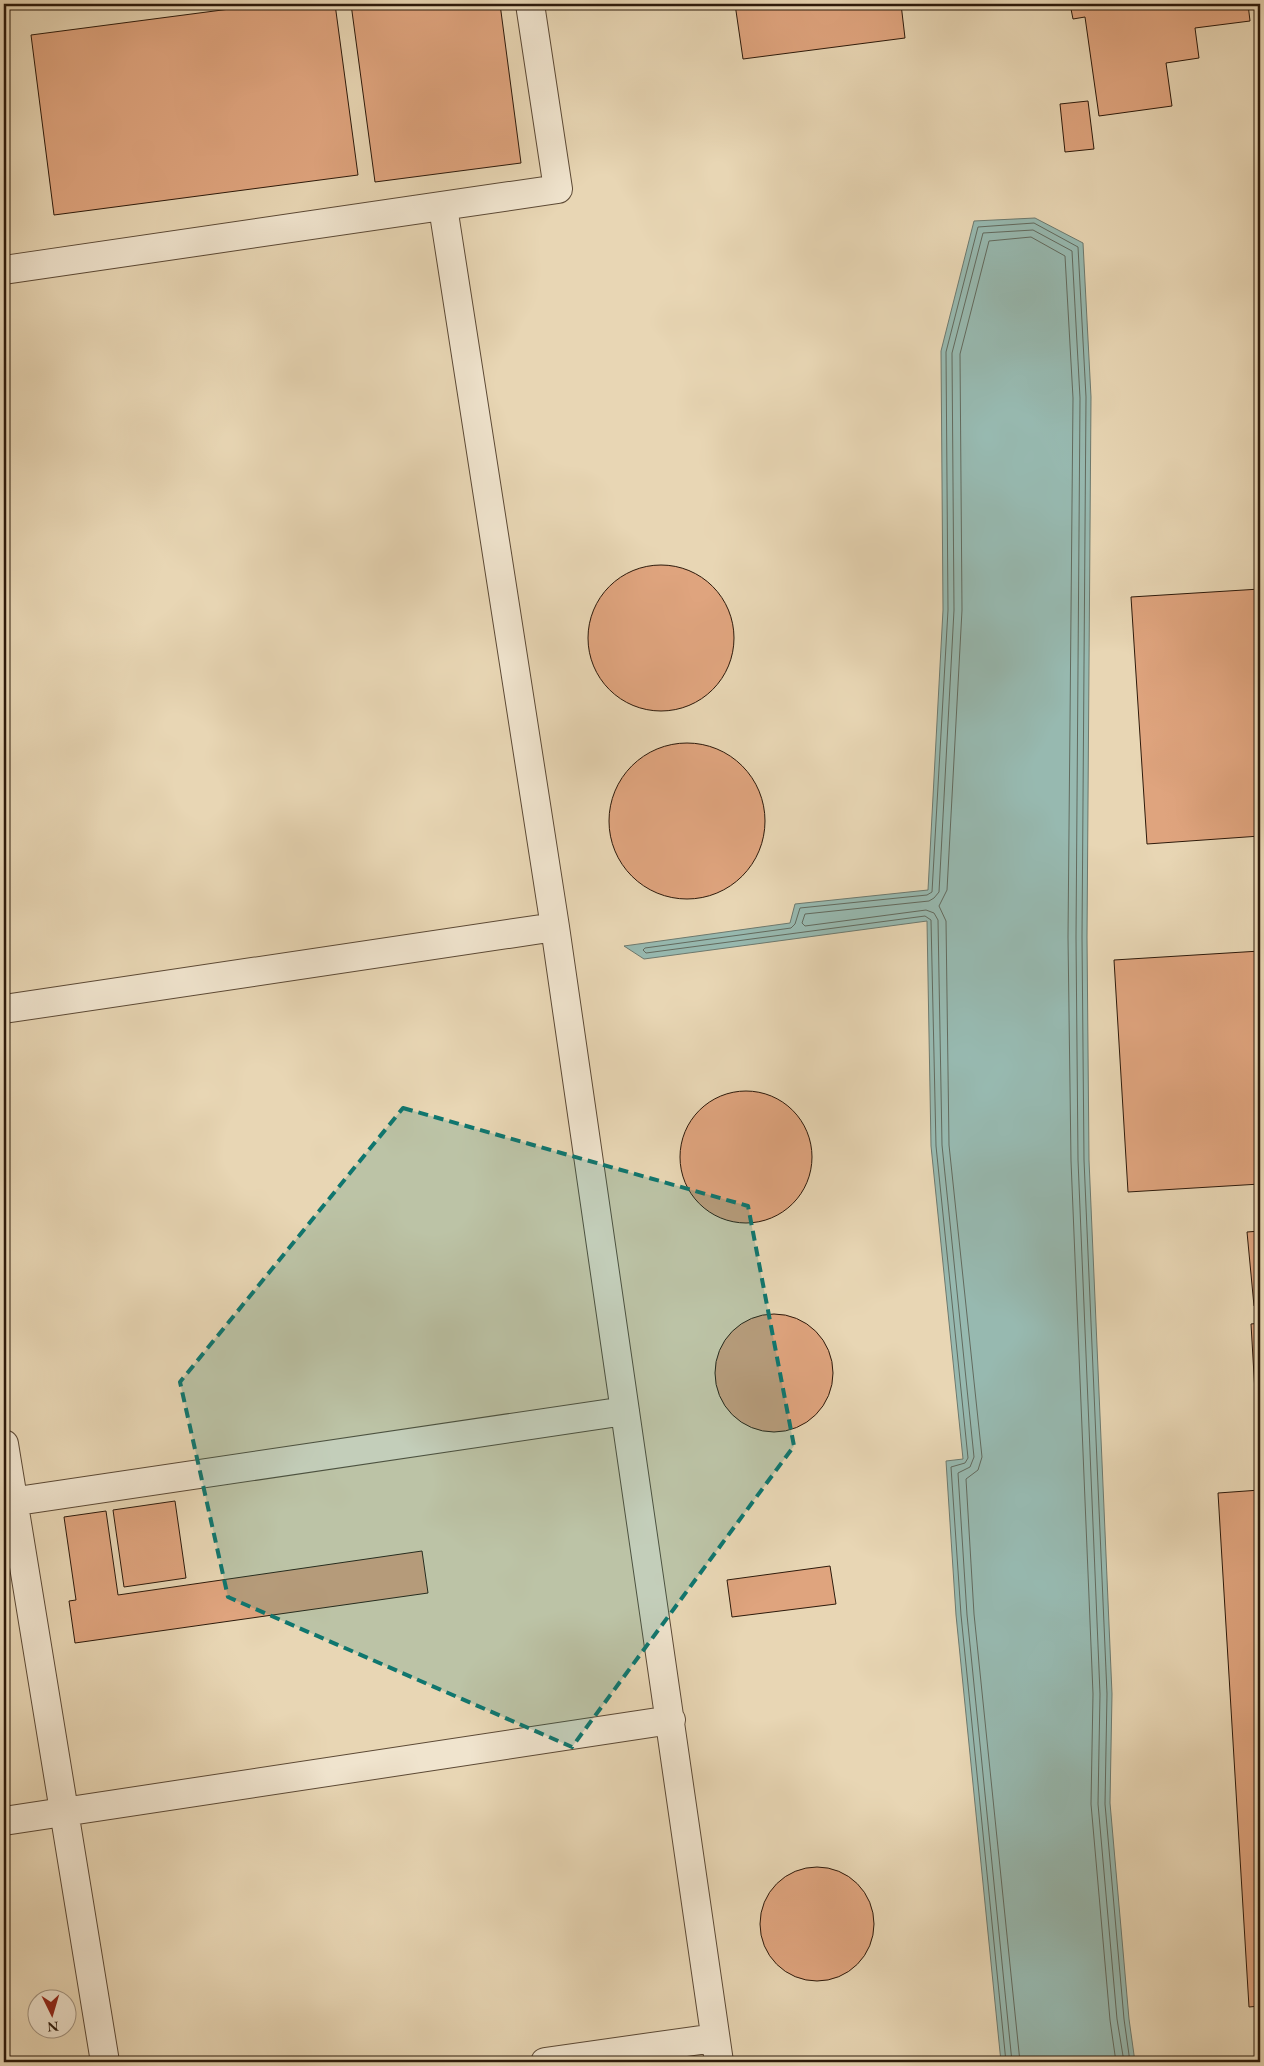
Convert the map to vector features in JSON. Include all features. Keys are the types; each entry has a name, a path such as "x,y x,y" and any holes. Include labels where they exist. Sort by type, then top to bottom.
{"lane":[{"path":"4,270 558,189 530,4"},
{"path":"443,207 555,927 671,1720 717,2050 545,2062"},
{"path":"4,1009 555,927"},
{"path":"8,1502 625,1411"},
{"path":"4,1444 8,1502 64,1812 105,2062"},
{"path":"4,1821 671,1720"}],"highlighted area":[{"path":"403,1108 748,1206 794,1446 572,1747 228,1597 180,1382"}],"water":[{"path":"1035,218 1083,243 1091,397 1087,937 1089,1160 1112,1694 1110,1803 1129,2019 1135,2062 1001,2062 956,1615 946,1461 963,1459 931,1146 927,921 644,959 624,946 790,923 795,904 928,890 943,610 941,351 974,221"}],"building":[{"path":"268,4 335,4 358,175 54,215 31,35"},
{"path":"351,4 500,4 521,163 375,182"},
{"path":"735,4 901,4 905,38 743,59"},
{"path":"1070,4 1248,4 1250,21 1195,28 1199,58 1166,63 1172,106 1099,116 1085,17 1073,19"},
{"path":"1088,101 1094,149 1065,152 1060,104"},
{"path":"661,565 689,571 701,577 712,587 722,598 728,610 734,638 728,666 722,678 712,689 701,699 689,705 661,711 633,705 621,699 610,689 600,678 594,666 588,638 594,610 600,598 610,587 621,577 633,571"},
{"path":"1260,589 1260,836 1147,844 1131,597"},
{"path":"687,743 717,749 730,756 742,766 752,778 759,791 765,821 759,851 752,864 742,876 730,886 717,893 687,899 657,893 644,886 632,876 622,864 615,851 609,821 615,791 622,778 632,766 644,756 657,749"},
{"path":"1260,951 1260,1184 1128,1192 1114,960"},
{"path":"746,1091 759,1092 771,1096 793,1110 807,1132 811,1144 811,1170 807,1182 793,1204 771,1218 759,1222 746,1223 733,1222 721,1218 699,1204 685,1182 681,1170 680,1157 681,1144 685,1132 699,1110 721,1096 733,1092"},
{"path":"1260,1231 1260,1305 1254,1306 1247,1232"},
{"path":"774,1314 797,1318 816,1331 829,1350 833,1373 829,1396 816,1415 797,1428 774,1432 751,1428 732,1415 719,1396 715,1373 719,1350 732,1331 751,1318"},
{"path":"1260,1323 1260,1478 1251,1324"},
{"path":"1260,1490 1260,2006 1249,2007 1218,1493"},
{"path":"175,1501 186,1578 124,1587 113,1510"},
{"path":"106,1511 118,1595 422,1551 428,1593 75,1643 69,1601 76,1600 64,1517"},
{"path":"830,1566 836,1604 732,1617 727,1580"},
{"path":"817,1867 839,1871 857,1884 870,1902 874,1924 870,1946 857,1964 839,1977 817,1981 795,1977 777,1964 764,1946 760,1924 764,1902 777,1884 795,1871"}]}
